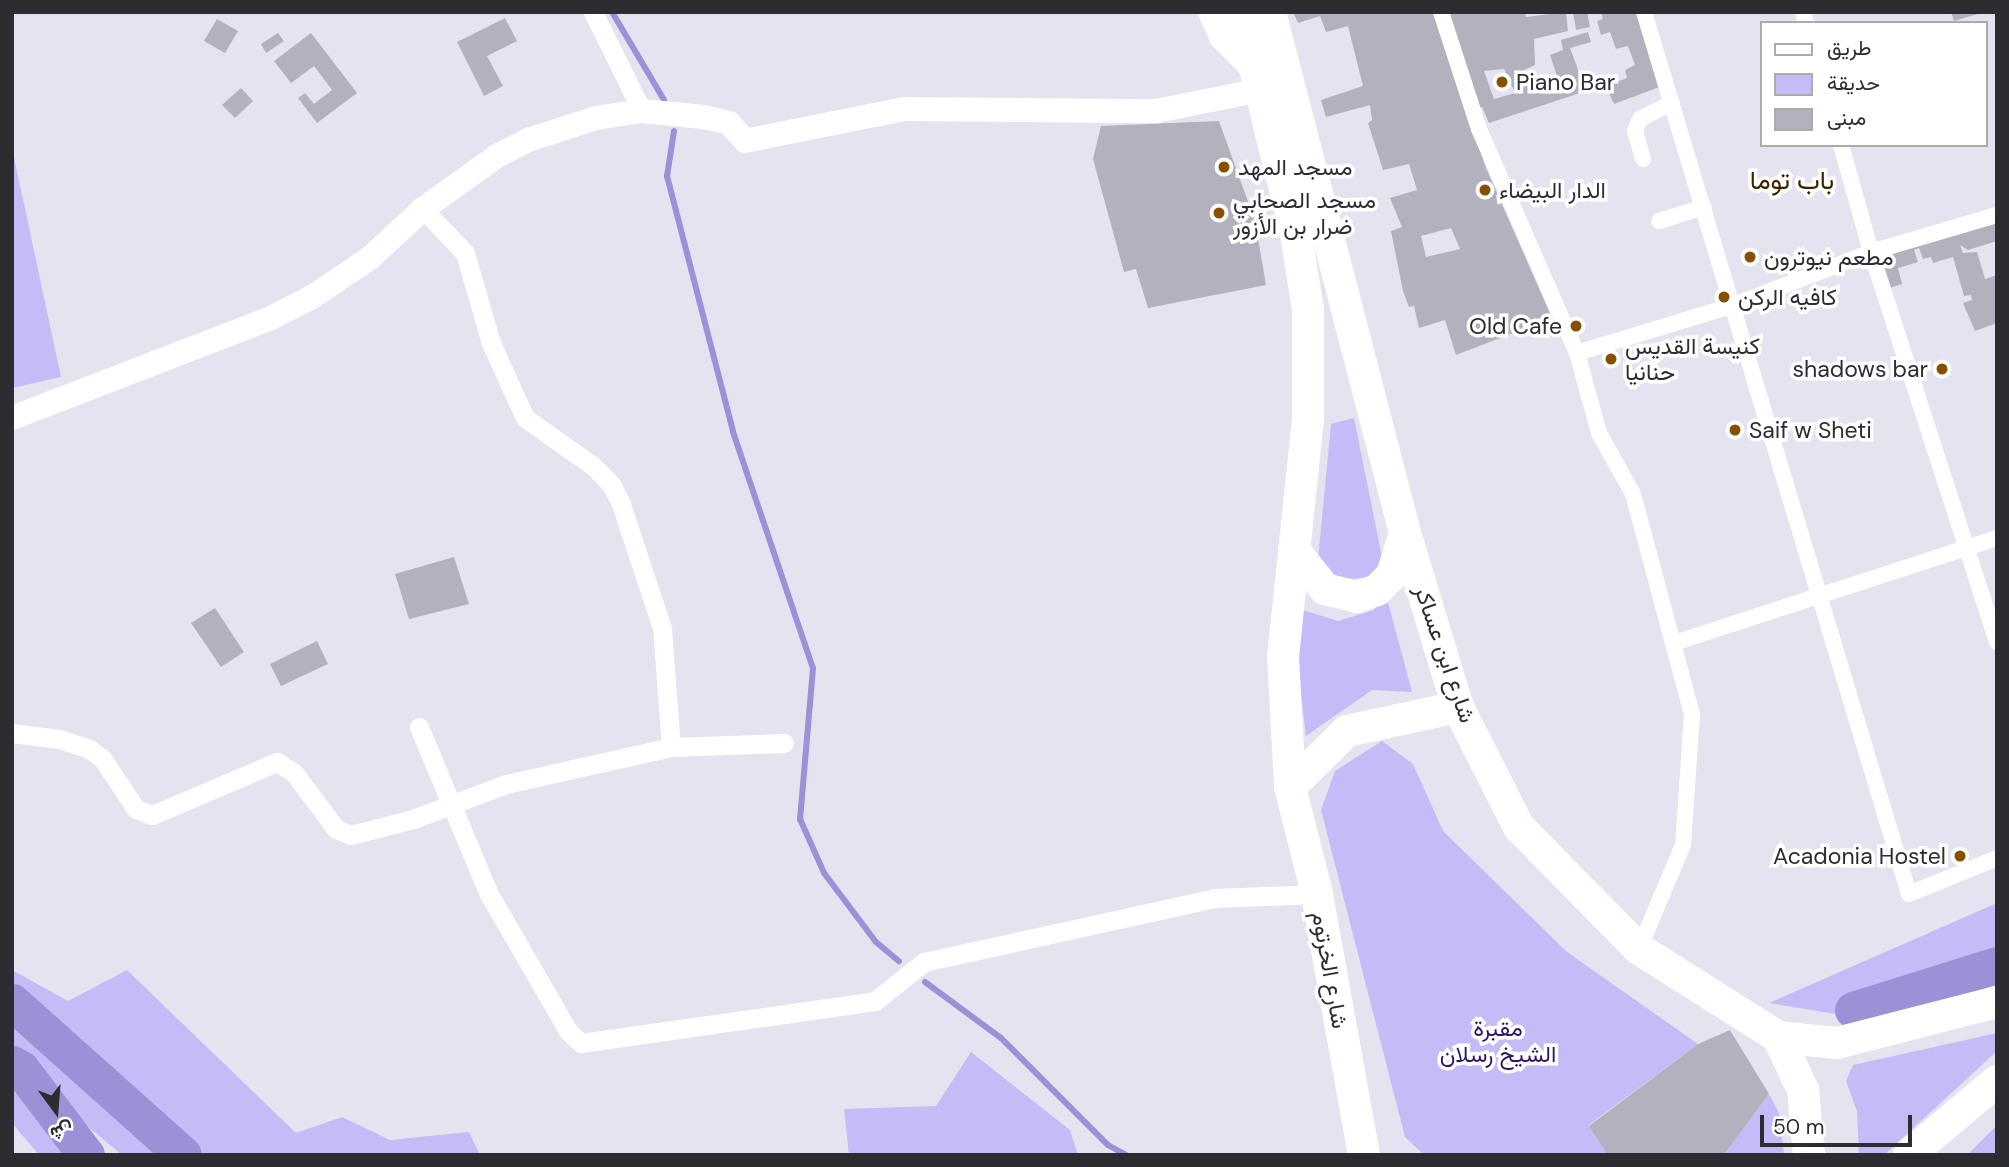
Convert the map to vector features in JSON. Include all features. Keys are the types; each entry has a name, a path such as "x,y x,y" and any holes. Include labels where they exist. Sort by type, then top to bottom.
{"main road":[{"path":"1214,12 1225,36 1258,78"},
{"path":"1241,12 1296,234 1308,310 1308,419 1283,656 1290,787"},
{"name":"شارع ابن عساكر","path":"1270,12 1405,533 1458,707 1519,827 1639,949 1778,1037 1837,1044 1997,1002"},
{"path":"1294,550 1325,589 1357,597 1377,590 1392,575 1405,533"},
{"path":"1290,787 1347,731 1458,707"},
{"name":"شارع الخرتوم","path":"1290,787 1317,894 1364,1155"},
{"path":"1778,1037 1804,1090 1810,1155"},
{"path":"1909,1155 1997,1082"}],"street":[{"path":"593,12 642,111"},
{"path":"1441,12 1479,129 1577,353 1599,433 1633,494 1692,714 1683,845 1639,949"},
{"path":"1644,12 1909,894 1997,858"},
{"path":"12,418 271,318 345,276 423,209 474,171 531,139 596,118 642,111 729,123 745,141 905,109 1156,111 1258,78"},
{"path":"1643,159 1635,131 1640,119 1672,103"},
{"path":"1842,147 1871,252 1997,642"},
{"path":"1659,221 1704,207"},
{"path":"423,209 465,253 491,343 525,418 593,466 611,484 621,504 662,628 671,747"},
{"path":"1577,353 1734,305 1871,252 1997,215"},
{"path":"1674,643 1997,538"},
{"path":"419,727 489,894 573,1039 590,1044 875,1001 923,962 1215,898 1317,894"},
{"path":"12,733 89,749 102,758 136,809 152,816 277,762 294,773 336,829 351,835 506,784 671,747 784,743"}],"green space":[{"path":"12,148 61,377 12,388"},
{"path":"1354,418 1383,562 1367,578 1337,579 1317,570 1331,424"},
{"path":"1386,595 1412,692 1372,690 1306,736 1290,606 1338,621 1374,610"},
{"name":"مقبرة الشيخ رسلان","path":"1382,741 1413,764 1443,831 1567,952 1698,1044 1589,1125 1608,1155 1424,1155 1405,1137 1321,810 1335,771"},
{"path":"1997,903 1997,959 1854,1017 1769,1003"},
{"path":"12,970 68,1001 127,970 296,1133 342,1117 390,1140 469,1132 480,1155 122,1155 79,1119 104,1155 39,1155 12,1123"},
{"path":"1997,1033 1997,1051 1884,1155 1859,1155 1857,1111 1846,1081 1853,1065"},
{"path":"971,1052 1070,1130 1078,1155 849,1155 844,1109 936,1106"},
{"path":"1769,1094 1779,1113 1784,1155 1724,1155"},
{"path":"1997,1125 1997,1155 1967,1155"}],"building":[{"path":"1293,12 1433,12 1486,168 1552,318 1456,355 1445,320 1419,328 1414,306 1409,307 1403,291 1391,231 1402,227 1390,198 1417,190 1409,164 1383,170 1368,123 1372,120 1370,105 1326,117 1321,100 1363,86 1348,26 1326,32 1320,16 1298,23","holes":["1451,228 1460,249 1426,257 1421,236"]},
{"path":"1446,12 1525,12 1526,17 1566,12 1568,31 1534,39 1535,65 1524,70 1530,80 1541,78 1545,85 1559,82 1550,55 1563,50 1561,40 1588,32 1591,42 1570,48 1586,91 1489,123 1482,107 1476,108","holes":["1504,69 1515,93 1494,99 1484,71"]},
{"path":"1573,12 1587,12 1590,27 1576,30"},
{"path":"1601,12 1636,12 1662,86 1614,104 1606,86 1627,78 1625,70 1635,65 1628,46 1616,49 1610,32 1601,35 1597,21 1603,19"},
{"path":"1951,12 1980,12 1981,13 1954,21"},
{"path":"505,18 517,41 487,56 503,86 484,96 457,42"},
{"path":"217,19 238,31 225,53 204,41"},
{"path":"278,33 284,41 266,53 261,44"},
{"path":"311,33 357,93 317,123 298,98 305,93 314,104 332,90 314,66 291,83 274,61"},
{"path":"241,88 253,101 235,118 222,105"},
{"path":"1219,121 1255,221 1266,285 1148,308 1136,269 1124,272 1093,159 1101,126"},
{"path":"1997,218 1997,241 1968,250 1960,245 1963,253 1977,252 1985,279 1997,275 1997,323 1975,331 1963,303 1972,300 1971,295 1964,296 1953,257 1933,263 1931,257 1923,259 1919,248 1914,250 1918,262 1898,268 1902,284 1886,289 1876,253"},
{"path":"454,557 469,604 409,619 395,574"},
{"path":"215,608 244,652 221,667 191,623"},
{"path":"317,641 328,664 281,686 270,664"},
{"path":"1730,1030 1769,1094 1724,1155 1608,1155 1589,1126 1698,1044"}],"waterway":[{"path":"612,12 664,100"},
{"path":"674,131 667,176 733,432 813,668 800,819 824,873 876,942 899,961"},
{"path":"1853,1010 1997,965"},
{"path":"925,982 1001,1038 1108,1145 1126,1155"},
{"path":"12,1002 183,1155"},
{"path":"12,1064 21,1069 86,1155"}],"place":[{"name":"Piano Bar","path":"1502,82"},
{"name":"مسجد المهد","path":"1224,167"},
{"name":"الدار البيضاء","path":"1485,190"},
{"name":"مسجد الصحابي ضرار بن الأزور","path":"1219,213"},
{"name":"مطعم نيوترون","path":"1750,257"},
{"name":"كافيه الركن","path":"1724,297"},
{"name":"Old Cafe","path":"1576,326"},
{"name":"كنيسة القديس حنانيا","path":"1611,359"},
{"name":"shadows bar","path":"1942,369"},
{"name":"Saif w Sheti","path":"1735,430"},
{"name":"Acadonia Hostel","path":"1960,856"}],"district":[{"name":"باب توما","path":"1792,181"}]}
